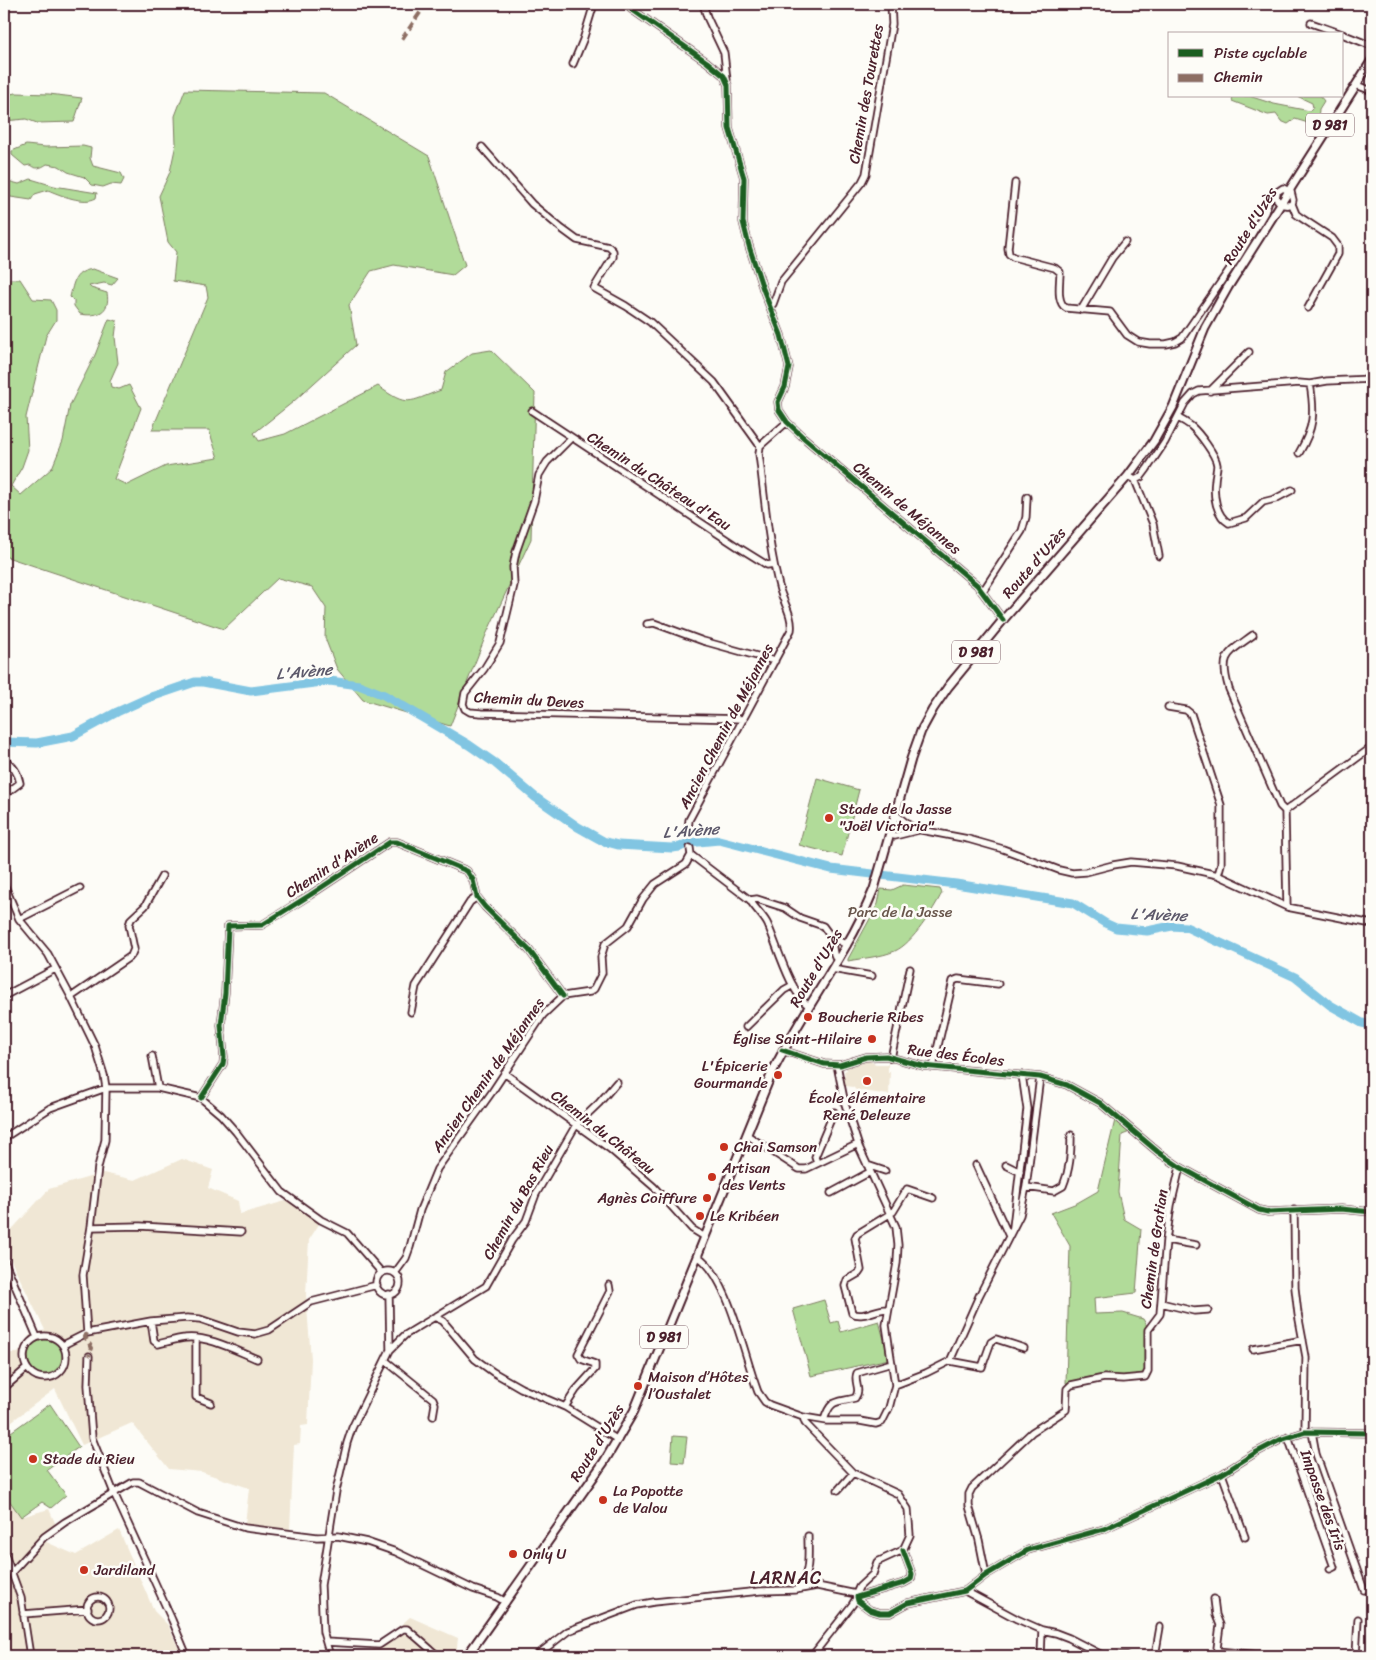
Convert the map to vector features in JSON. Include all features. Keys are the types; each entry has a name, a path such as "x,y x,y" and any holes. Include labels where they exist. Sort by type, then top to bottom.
{"main road":[{"name":"Route d'Uzès","path":"467,1656 618,1440 634,1411 782,1050 847,945 866,909 874,889 917,742 933,709 948,687 1003,620 1128,476 1154,441 1181,387 1205,328 1228,287 1372,60"}],"street":[{"path":"573,64 583,40 594,4"},
{"path":"624,4 707,62 724,76 728,85"},
{"path":"482,147 532,204 569,235 577,240 609,247 613,251 613,257 594,288 650,322 714,382 760,446 787,422 779,410 778,402 785,387 789,367 781,335 748,246 744,222 744,178 729,128 728,85 724,52 707,17 703,4"},
{"name":"Chemin des Tourettes","path":"770,306 773,304 781,282 862,182 866,174 892,24 891,4"},
{"path":"1311,23 1336,32"},
{"path":"1344,35 1372,46"},
{"path":"1356,85 1372,91"},
{"path":"1015,183 1008,248 1009,254 1013,257 1055,268 1060,272 1060,300 1062,306 1110,312 1127,335 1138,342 1160,345 1171,343 1185,335 1238,256 1265,212 1269,200 1280,189 1289,190 1293,196 1292,204 1296,214 1332,238 1338,246 1338,254 1308,308"},
{"path":"1275,194 1280,204 1292,204"},
{"path":"1082,310 1112,258 1125,242"},
{"path":"1210,391 1249,352"},
{"path":"1135,480 1142,477 1165,442 1185,403 1193,394 1199,391 1372,379"},
{"path":"1299,453 1309,437 1312,422 1310,384"},
{"name":"Chemin du Château d'Eau","path":"532,411 738,547 767,565 774,564"},
{"path":"1178,418 1192,426 1213,454 1217,465 1214,489 1216,506 1225,521 1229,523 1246,518 1264,502 1292,490"},
{"name":"Chemin de Méjannes","path":"787,422 983,591 1003,620"},
{"name":"Chemin du Deves","path":"571,438 547,462 539,475 534,501 516,552 513,567 514,585 500,643 484,669 464,693 463,704 465,709 470,712 744,719"},
{"name":"Ancien Chemin de Méjannes","path":"688,830 689,820 792,626 781,594 774,564 759,454 760,446"},
{"path":"1128,476 1135,480 1153,524 1159,556"},
{"path":"983,591 1022,531 1026,516 1027,497"},
{"path":"647,624 654,623 703,641 775,661"},
{"path":"1253,635 1230,651 1224,660 1225,676 1280,806 1285,811 1287,908"},
{"path":"1168,707 1186,710 1191,714 1220,801 1222,814 1221,864 1218,875"},
{"path":"1285,811 1372,747"},
{"path":"4,760 10,763 19,775 20,783 4,795"},
{"path":"896,814 910,826 921,830 968,839 1003,849 1052,868 1072,872 1086,872 1122,863 1145,862 1177,866 1218,875 1287,908 1372,924"},
{"path":"890,835 894,836 921,830"},
{"name":"Chemin d'Avène","path":"201,1098 223,1064 221,1025 225,993 228,926 262,925 390,842 397,842 467,871 473,880 477,897 529,950 563,996"},
{"path":"690,848 691,855 750,900 767,923 794,985 803,1002 809,1006"},
{"name":"Ancien Chemin de Méjannes","path":"395,1273 408,1253 420,1210 437,1168 543,1015 563,996 594,990 602,973 601,957 605,944 628,926 643,899 655,884 686,864 691,855"},
{"path":"70,998 131,956 134,949 129,925 131,920 145,906 162,876"},
{"path":"4,884 19,919 48,954 95,1046 104,1074 106,1088 104,1140 98,1167 83,1275 87,1333"},
{"path":"19,919 80,888"},
{"path":"411,1012 416,986 470,902 477,897"},
{"path":"750,900 757,899 785,908 800,918 824,926 831,937 837,961"},
{"path":"831,937 847,945"},
{"path":"4,996 55,969"},
{"path":"832,969 872,976"},
{"path":"891,1058 910,969"},
{"path":"933,1067 952,981 958,978 998,984"},
{"path":"746,1027 784,990 794,985"},
{"name":"Rue des Écoles","path":"782,1050 824,1064 837,1065 873,1056 891,1058 914,1065 1040,1077 1068,1085 1100,1103 1158,1152 1180,1167 1259,1210 1268,1212 1341,1209 1372,1212"},
{"path":"152,1056 158,1088"},
{"path":"697,1256 708,1263 733,1313 758,1392 765,1402 803,1416 824,1420 876,1424 882,1422 889,1408 895,1385 886,1325 897,1263 898,1244 896,1227 858,1144 847,1111 837,1065"},
{"name":"Chemin du Château","path":"504,1073 610,1149 654,1187 692,1229 705,1237"},
{"path":"1013,1229 1027,1110 1022,1075"},
{"path":"950,1361 979,1296 1020,1216 1026,1187 1040,1077"},
{"name":"Chemin du Bas Rieu","path":"390,1350 405,1335 486,1286 512,1240 526,1221 536,1194 576,1125 617,1082"},
{"path":"4,1138 50,1108 106,1088 158,1088 201,1098 221,1115 236,1132 282,1192 321,1220 347,1234 382,1273"},
{"path":"817,1163 815,1157 834,1112"},
{"path":"747,1135 799,1169 806,1169 858,1144"},
{"path":"1026,1187 1054,1191 1063,1186 1069,1171 1072,1135"},
{"path":"867,1165 885,1171"},
{"path":"976,1165 1010,1236"},
{"path":"1006,1165 1020,1172"},
{"name":"Chemin de Gratian","path":"986,1575 969,1506 969,1494 972,1488 1032,1432 1066,1410 1067,1389 1072,1385 1104,1378 1145,1377 1148,1371 1148,1330 1160,1314 1166,1240 1171,1205 1180,1167"},
{"path":"831,1193 870,1172"},
{"path":"888,1309 880,1309 860,1316 852,1313 845,1286 847,1280 859,1274 861,1270 854,1242 857,1234 883,1216 890,1214 907,1189 934,1198"},
{"path":"1294,1210 1295,1288 1306,1357 1305,1432"},
{"path":"91,1227 140,1226 242,1232"},
{"path":"1166,1240 1196,1245"},
{"path":"4,1260 37,1337"},
{"path":"389,1271 395,1273 400,1284 396,1291 390,1294 383,1293 377,1285 378,1278 382,1273 389,1271"},
{"path":"64,1345 87,1333 150,1321 186,1318 200,1319 238,1332 255,1334 269,1330 311,1302 377,1285"},
{"path":"565,1407 576,1390 595,1369 595,1364 581,1359 578,1354 610,1291 609,1285"},
{"path":"330,1656 323,1632 320,1596 328,1537 347,1443 352,1428 390,1350 390,1294"},
{"path":"1161,1303 1194,1310 1208,1310"},
{"path":"434,1316 443,1321 475,1359 493,1372 521,1388 565,1407 618,1440"},
{"path":"150,1321 154,1341 158,1344 186,1338 196,1338 217,1343 257,1359"},
{"path":"44,1335 52,1336 64,1345 67,1358 62,1370 57,1375 44,1378 38,1377 27,1368 24,1358 26,1348 32,1339 44,1335"},
{"path":"196,1338 196,1397 211,1403"},
{"path":"895,1385 950,1361 982,1367 991,1342 996,1339 1024,1348"},
{"path":"1253,1349 1303,1340"},
{"path":"89,1356 88,1385 92,1438 114,1493 187,1656"},
{"path":"386,1361 433,1399 435,1404 433,1416"},
{"path":"824,1420 828,1407 831,1404 855,1398 858,1394 855,1377 857,1373 892,1363"},
{"path":"4,1388 27,1368"},
{"path":"803,1416 805,1423 853,1472 898,1494 908,1509 910,1535 903,1550 877,1562 873,1574 860,1587 856,1596 812,1656"},
{"path":"856,1596 870,1610 890,1613 908,1604 965,1591 986,1575 1028,1550 1104,1529 1222,1474 1254,1453 1288,1437 1305,1432 1372,1433"},
{"path":"1312,1432 1316,1454 1360,1571 1364,1590"},
{"name":"Impasse des Iris","path":"1288,1437 1334,1568 1330,1569"},
{"path":"838,1490 853,1472"},
{"path":"1222,1474 1245,1537"},
{"path":"12,1572 44,1537 65,1522 133,1482 139,1482 198,1513 244,1528 289,1532 317,1537 338,1536 367,1542 396,1552 473,1589 506,1602"},
{"path":"796,1590 802,1585 807,1573 808,1536"},
{"path":"536,1656 568,1631 637,1605 760,1590 796,1590 817,1586 856,1596 904,1583 911,1579 912,1574 903,1550"},
{"path":"4,1552 21,1598 30,1656"},
{"path":"965,1591 1017,1619 1042,1630 1056,1632 1104,1656"},
{"path":"1214,1599 1220,1625 1216,1654 1271,1656"},
{"path":"24,1614 88,1609"},
{"path":"1356,1656 1358,1619"},
{"path":"1155,1656 1160,1627"},
{"path":"326,1642 379,1644 403,1629 407,1629 438,1656"},
{"path":"1041,1656 1042,1630"},
{"path":"25,1656 26,1638"},
{"path":"1119,1656 1127,1656"}],"shaded area":[{"name":"École élémentaire René Deleuze","path":"869,1061 876,1064 888,1064 888,1072 890,1072 889,1095 856,1090 853,1087 845,1086 842,1076 845,1075 844,1071 847,1070 846,1068"},
{"path":"182,1159 213,1170 208,1188 238,1201 240,1214 289,1200 321,1221 309,1240 306,1294 311,1359 308,1425 301,1426 300,1444 294,1445 290,1529 245,1524 249,1488 202,1472 169,1469 132,1423 82,1445 55,1389 4,1427 4,1353 18,1353 30,1335 45,1330 4,1246 4,1238 49,1189 103,1173 135,1180"},
{"path":"4,1493 21,1517 49,1509 56,1525 44,1541 76,1555 119,1530 154,1611 168,1625 182,1656 4,1656"},
{"path":"410,1617 458,1638 456,1656 366,1656"}],"green space":[{"path":"185,90 324,93 429,156 465,265 453,275 394,265 371,271 349,305 356,345 293,402 254,433 259,441 285,434 378,386 396,398 408,401 441,390 446,372 472,353 491,350 535,393 531,539 486,635 450,726 363,700 337,669 325,638 326,608 312,587 278,578 224,629 4,556 4,279 20,279 33,299 51,300 56,310 56,320 46,336 26,417 28,450 22,467 11,486 21,495 52,468 63,441 70,405 95,355 109,319 117,321 115,337 118,363 110,381 111,387 119,389 129,385 141,408 114,479 127,485 166,466 218,458 209,430 152,430 208,297 206,286 173,281 176,252 168,242 159,196 170,172 176,144 175,116"},
{"path":"16,93 82,98 74,122 37,123 26,119 4,121 4,95"},
{"path":"1233,98 1255,98 1274,104 1310,111 1313,108 1312,103 1301,98 1322,98 1324,101 1319,109 1318,123 1322,126 1320,129 1295,119 1288,124 1281,121 1276,114 1268,115 1232,101"},
{"path":"26,145 45,147 83,146 91,148 90,158 93,166 121,173 124,179 121,185 111,184 103,187 92,185 84,177 68,172 59,166 47,164 43,167 34,168 30,165 25,166 12,155 12,151"},
{"path":"31,179 54,186 97,193 96,198 79,200 48,190 35,194 31,200 4,196 4,180 19,184"},
{"path":"93,269 118,278 112,285 104,283 89,286 107,293 107,305 97,314 80,314 70,297 73,286 78,275"},
{"name":"Stade de la Jasse \"Joël Victoria\"","path":"817,778 859,790 842,856 799,845"},
{"name":"Parc de la Jasse","path":"903,885 940,889 942,893 922,925 902,947 884,955 848,961 878,904 881,889 892,890"},
{"path":"1115,1120 1130,1132 1122,1135 1118,1192 1124,1219 1141,1229 1136,1293 1094,1298 1095,1314 1123,1313 1143,1319 1147,1326 1147,1368 1143,1375 1085,1379 1070,1387 1066,1383 1070,1246 1051,1213 1077,1203 1098,1191"},
{"path":"824,1300 831,1323 838,1321 841,1332 879,1321 889,1359 811,1376 793,1309"},
{"path":"46,1339 58,1345 64,1357 58,1369 46,1375 34,1369 28,1357 34,1345"},
{"name":"Stade du Rieu","path":"50,1404 79,1447 47,1470 66,1495 51,1508 42,1502 21,1517 4,1493 7,1490 4,1485 4,1437"},
{"path":"673,1436 687,1437 684,1463 671,1462"}],"waterway":[{"name":"L'Avène","path":"4,742 37,743 73,736 117,712 148,698 195,682 251,691 330,681 359,685 384,695 469,745 495,763 535,797 578,827 603,841 618,845 672,848 688,843 719,840 831,869 956,884 1073,903 1116,928 1147,931 1172,926 1186,927 1295,977 1330,1005 1362,1023 1372,1025"}],"marked path":[{"path":"402,39 426,4"},
{"path":"87,1333 85,1337 92,1348 89,1356"}],"cycle path":[{"path":"624,4 707,62 724,76 728,85 729,128 744,178 743,222 763,289 781,335 789,367 785,387 778,402 779,410 787,422 803,437 977,585 1003,620"},
{"path":"201,1098 223,1064 221,1025 225,993 228,926 262,925 390,842 397,842 467,871 473,880 477,897 529,950 563,996"},
{"path":"782,1050 824,1064 840,1065 866,1057 886,1056 923,1066 1040,1077 1067,1085 1100,1103 1158,1152 1180,1167 1259,1210 1268,1212 1341,1209 1372,1212"},
{"path":"903,1550 912,1574 911,1579 904,1583 857,1597 858,1601 870,1610 890,1613 908,1603 965,1591 986,1575 1028,1550 1104,1529 1222,1474 1280,1440 1305,1432 1372,1433"}],"place":[{"name":"Stade de la Jasse \"Joël Victoria\"","path":"829,818"},
{"name":"Boucherie Ribes","path":"808,1017"},
{"name":"Église Saint-Hilaire","path":"872,1039"},
{"name":"L'Épicerie Gourmande","path":"778,1075"},
{"name":"École élémentaire René Deleuze","path":"867,1081"},
{"name":"Chai Samson","path":"724,1147"},
{"name":"Artisan des Vents","path":"712,1177"},
{"name":"Agnès Coiffure","path":"707,1198"},
{"name":"Le Kribéen","path":"700,1216"},
{"name":"Maison d’Hôtes l’Oustalet","path":"638,1386"},
{"name":"Stade du Rieu","path":"33,1459"},
{"name":"La Popotte de Valou","path":"603,1500"},
{"name":"Only U","path":"513,1554"},
{"name":"Jardiland","path":"84,1570"}],"district":[{"name":"LARNAC","path":"786,1578"}]}
